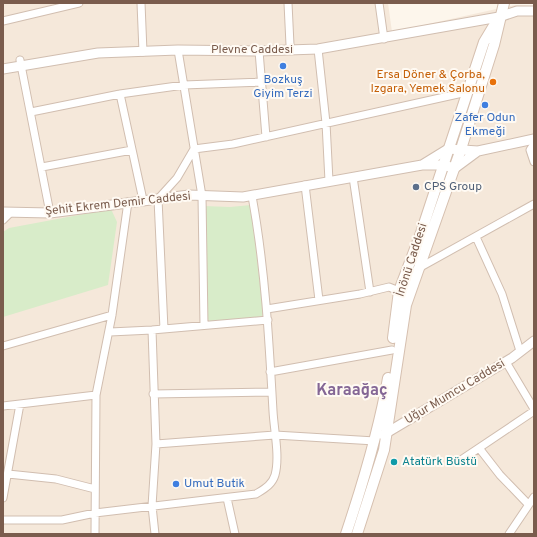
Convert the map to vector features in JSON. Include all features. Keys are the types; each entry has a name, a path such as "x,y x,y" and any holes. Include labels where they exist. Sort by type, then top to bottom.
{"main road":[{"name":"İnönü Caddesi","path":"357,534 384,450 400,335 406,305 417,269 455,168 494,45 504,3"},
{"name":"İnönü Caddesi","path":"346,534 383,410 399,291 421,233 442,165 484,42 500,17"}],"street":[{"path":"3,22 79,3"},
{"path":"141,3 143,52"},
{"path":"288,3 290,45 292,50"},
{"path":"379,3 384,39"},
{"name":"Plevne Caddesi","path":"3,69 20,62 98,53 178,50 259,51 318,49 384,39 500,17 517,11 534,11"},
{"path":"318,49 326,123 329,181"},
{"path":"178,50 202,196 204,325"},
{"path":"259,51 266,136"},
{"path":"20,62 50,213"},
{"path":"31,112 120,94 184,85 262,82"},
{"path":"194,149 233,144 467,92"},
{"path":"120,94 143,200"},
{"path":"422,165 448,149 478,151 534,139"},
{"path":"534,144 530,150 534,162"},
{"path":"164,329 158,198 178,178 194,149"},
{"path":"42,167 132,150"},
{"path":"422,165 442,165 455,168 478,151"},
{"name":"Şehit Ekrem Demir Caddesi","path":"7,213 50,213 158,198 252,196 305,185 422,165"},
{"path":"352,177 370,292"},
{"path":"305,185 319,300"},
{"path":"3,520 62,520 95,513 256,494 270,485 275,476 276,466 268,320 252,196"},
{"path":"95,534 96,395 110,328 128,202"},
{"path":"417,269 534,204"},
{"path":"3,220 7,213"},
{"path":"476,236 502,294 520,351"},
{"path":"267,309 370,292 389,287 399,291"},
{"path":"3,346 112,315"},
{"path":"102,318 110,328 152,330 268,320"},
{"path":"152,330 153,394 156,444 152,506 155,534"},
{"name":"Uğur Mumcu Caddesi","path":"375,441 387,432 506,362 534,340"},
{"path":"270,372 392,350"},
{"path":"461,460 534,410 506,362"},
{"path":"153,394 272,392"},
{"path":"3,406 96,395"},
{"path":"3,498 20,404"},
{"path":"156,444 275,435 375,441"},
{"path":"479,448 500,475 528,504"},
{"path":"8,474 56,480 95,489"},
{"path":"509,534 534,497"},
{"path":"227,498 235,534"}],"shaded area":[{"path":"3,3 388,3 392,32 515,5 534,6 534,534 3,534"}],"green space":[{"path":"251,205 263,311 262,318 212,322 207,319 204,206 230,207"},
{"path":"111,209 117,222 108,285 3,317 3,232 9,228"}],"place":[{"name":"Bozkuş Giyim Terzi","path":"283,66"},
{"name":"Ersa Döner & Çorba, Izgara, Yemek Salonu","path":"493,82"},
{"name":"Zafer Odun Ekmeği","path":"485,105"},
{"name":"CPS Group","path":"416,187"},
{"name":"Atatürk Büstü","path":"394,462"},
{"name":"Umut Butik","path":"176,484"}],"district":[{"name":"Karaağaç","path":"352,391"}]}
